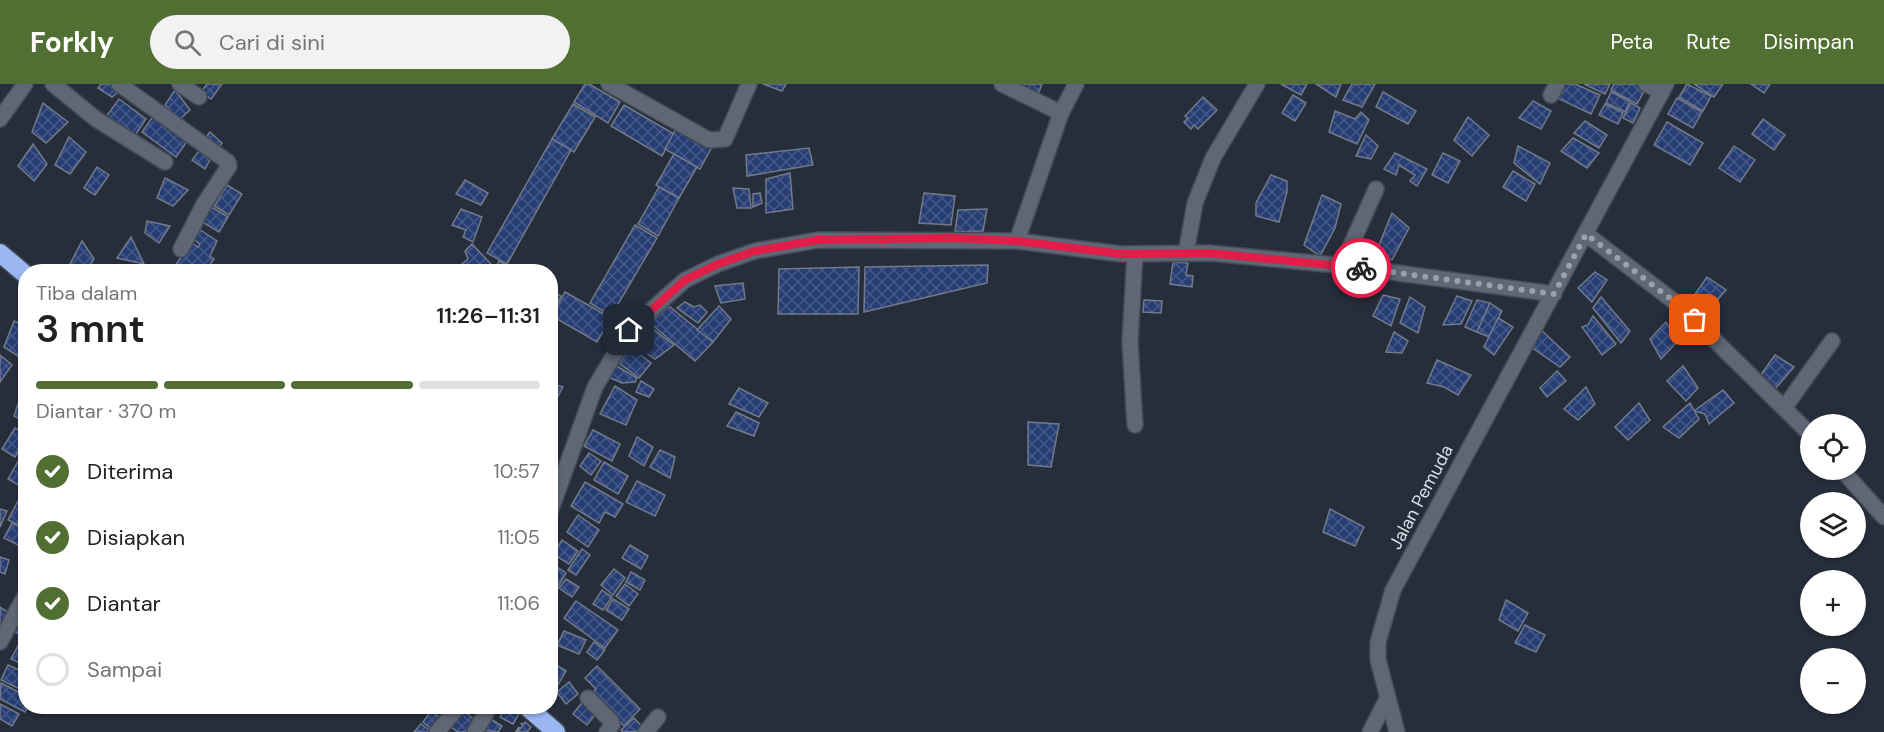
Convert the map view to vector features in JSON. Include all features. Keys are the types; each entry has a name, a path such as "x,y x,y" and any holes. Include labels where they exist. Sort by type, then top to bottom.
{"highway":[{"path":"0,253 18,268"},
{"path":"535,714 553,731"}],"street":[{"path":"0,119 25,84"},
{"path":"119,84 228,162 229,166 204,204 181,249"},
{"path":"180,84 199,97"},
{"path":"609,84 709,140 723,140 749,84"},
{"path":"1002,84 1061,113"},
{"path":"1017,241 1061,113 1076,84"},
{"path":"1186,253 1196,203 1213,158 1257,84"},
{"path":"1646,84 1664,88"},
{"path":"60,86 104,124 165,162"},
{"name":"Jalan Pemuda","path":"1397,732 1378,660 1378,642 1393,590 1664,88"},
{"path":"1346,266 1349,250 1376,189"},
{"path":"1586,234 1680,306 1800,424"},
{"path":"558,490 595,387 629,330 685,280 718,264 755,251 818,240 952,238 1017,241 1135,254 1210,253 1346,266 1554,294"},
{"path":"1135,254 1130,342 1135,425"},
{"path":"1784,408 1832,341"},
{"path":"1851,480 1884,517"},
{"path":"0,642 18,609"},
{"path":"588,698 610,721 612,725 607,732"},
{"path":"1370,732 1387,699"},
{"path":"437,732 452,714"},
{"path":"475,732 485,714"},
{"path":"646,732 658,717"}],"building":[{"path":"101,84 114,84 121,90 112,97 98,88"},
{"path":"207,84 222,84 211,99 201,92"},
{"path":"585,84 589,84 620,102 608,123 574,102"},
{"path":"763,84 786,84 782,91"},
{"path":"1016,84 1042,84 1038,95"},
{"path":"1281,84 1307,84 1301,95"},
{"path":"1316,84 1341,84 1336,97"},
{"path":"1352,84 1375,84 1362,107 1343,100"},
{"path":"1558,84 1575,84 1600,95 1591,114 1553,96"},
{"path":"1584,84 1610,84 1605,94"},
{"path":"1614,84 1647,86 1637,104 1611,90"},
{"path":"1687,84 1711,96 1703,111 1679,97"},
{"path":"1694,84 1723,84 1714,97"},
{"path":"1751,84 1770,84 1764,93"},
{"path":"175,90 190,110 180,119 165,105"},
{"path":"1383,92 1416,111 1408,124 1376,107"},
{"path":"1611,92 1630,101 1625,112 1606,103"},
{"path":"1293,95 1306,103 1295,121 1282,113"},
{"path":"1203,97 1217,110 1198,129 1194,125 1191,129 1184,122 1188,118 1185,116"},
{"path":"1677,98 1702,112 1693,128 1668,114"},
{"path":"119,99 146,119 134,137 106,117"},
{"path":"1533,101 1551,111 1541,129 1519,118"},
{"path":"43,103 68,122 46,143 32,132"},
{"path":"1631,103 1640,108 1633,123 1623,118"},
{"path":"573,104 595,117 574,152 552,139"},
{"path":"1605,104 1623,113 1618,124 1599,115"},
{"path":"624,105 674,134 662,156 611,126"},
{"path":"1335,111 1355,119 1361,112 1369,120 1357,144 1329,132"},
{"path":"154,115 188,140 176,157 142,132"},
{"path":"1468,117 1489,135 1472,156 1454,140"},
{"path":"1763,119 1785,135 1774,150 1752,134"},
{"path":"1585,121 1607,135 1599,148 1574,133"},
{"path":"1667,122 1703,143 1690,165 1654,145"},
{"path":"677,127 712,147 700,169 665,149"},
{"path":"210,132 222,143 216,151 203,142"},
{"path":"1366,135 1378,146 1371,159 1356,156"},
{"path":"69,137 86,152 70,174 55,165"},
{"path":"1573,138 1599,153 1587,168 1561,151"},
{"path":"552,139 571,150 507,264 487,253"},
{"path":"33,144 47,164 34,181 18,166"},
{"path":"1518,146 1550,163 1540,184 1514,163"},
{"path":"1734,146 1755,160 1740,182 1719,168"},
{"path":"809,148 813,165 747,176 746,155"},
{"path":"200,150 211,158 205,169 192,160"},
{"path":"1395,153 1427,169 1417,186 1410,181 1415,175 1399,165 1396,175 1384,169"},
{"path":"1443,153 1460,161 1448,183 1432,175"},
{"path":"674,154 697,167 679,198 656,185"},
{"path":"97,167 109,175 95,195 84,188"},
{"path":"1513,171 1535,184 1526,201 1503,187"},
{"path":"790,173 793,209 766,213 766,179"},
{"path":"1271,175 1287,181 1287,192 1279,222 1256,216 1256,203"},
{"path":"165,178 188,190 173,206 157,198"},
{"path":"465,180 488,193 481,205 456,194"},
{"path":"227,185 242,194 229,215 214,206"},
{"path":"659,187 679,198 658,236 638,224"},
{"path":"733,188 749,189 751,208 737,208"},
{"path":"760,193 762,203 753,207 753,194"},
{"path":"924,193 955,196 951,225 919,223"},
{"path":"1322,195 1341,204 1335,228 1320,256 1304,245"},
{"path":"208,205 228,217 219,232 199,220"},
{"path":"461,209 482,217 473,242 463,237 466,230 452,225"},
{"path":"987,209 983,231 955,232 958,210"},
{"path":"1392,213 1409,228 1392,260 1377,250"},
{"path":"147,221 170,226 159,243 145,233"},
{"path":"635,225 657,238 611,316 590,303"},
{"path":"199,229 217,241 210,256 214,259 211,264 176,264 192,243 198,247 200,244 192,238"},
{"path":"131,237 144,264 117,258"},
{"path":"82,241 94,259 91,264 70,264"},
{"path":"472,244 491,264 462,264 468,259 465,251"},
{"path":"1173,262 1188,263 1186,275 1193,276 1192,287 1170,284"},
{"path":"988,265 987,283 864,312 865,267"},
{"path":"859,267 858,314 778,314 779,269"},
{"path":"1595,272 1607,280 1592,302 1578,288"},
{"path":"1707,277 1726,290 1708,311 1691,300"},
{"path":"743,283 745,299 721,303 715,286"},
{"path":"565,292 611,318 597,342 558,319 558,305"},
{"path":"1383,295 1400,299 1391,326 1373,316"},
{"path":"1457,296 1472,301 1461,324 1443,325"},
{"path":"1410,297 1425,307 1418,333 1400,323"},
{"path":"1601,297 1630,331 1621,343 1593,308"},
{"path":"1144,300 1162,301 1161,313 1143,312"},
{"path":"1477,300 1490,303 1477,332 1465,327"},
{"path":"685,302 694,307 700,305 707,312 698,323 677,308"},
{"path":"1490,303 1502,311 1489,337 1477,332"},
{"path":"669,306 713,342 695,361 650,323"},
{"path":"719,306 731,319 713,342 697,330"},
{"path":"1593,316 1616,344 1602,355 1582,327 1588,325"},
{"path":"1498,318 1513,327 1494,355 1484,347"},
{"path":"14,321 18,323 18,356 4,347"},
{"path":"1666,322 1677,342 1661,359 1650,339"},
{"path":"649,326 674,345 655,359 633,344"},
{"path":"1540,329 1570,357 1560,367 1531,347"},
{"path":"1394,332 1408,341 1402,353 1386,352"},
{"path":"631,347 651,363 639,378 619,363"},
{"path":"0,355 12,365 0,382"},
{"path":"1775,355 1794,367 1775,389 1760,376"},
{"path":"1437,360 1471,375 1458,395 1444,387 1427,383"},
{"path":"615,365 637,378 635,382 622,383 608,377"},
{"path":"1683,366 1698,388 1686,401 1667,381"},
{"path":"1557,371 1566,381 1547,397 1540,388"},
{"path":"641,381 654,389 649,397 636,392"},
{"path":"558,385 563,387 558,396"},
{"path":"615,386 637,400 626,425 600,414"},
{"path":"1586,387 1595,404 1578,420 1564,409"},
{"path":"739,388 768,403 759,417 729,404"},
{"path":"1723,390 1734,403 1709,424 1705,414 1694,411"},
{"path":"1639,403 1650,420 1628,440 1615,427"},
{"path":"1690,403 1699,419 1679,438 1663,427"},
{"path":"18,404 18,418 14,416"},
{"path":"736,412 759,423 754,436 727,426"},
{"path":"1028,422 1059,424 1051,467 1028,465"},
{"path":"15,428 18,430 18,452 15,457 2,449"},
{"path":"593,430 620,444 612,461 584,446"},
{"path":"637,437 653,447 644,466 629,456"},
{"path":"660,450 675,457 670,478 650,467"},
{"path":"589,453 601,461 591,475 580,466"},
{"path":"18,462 18,485 8,479"},
{"path":"604,462 628,476 618,494 594,480"},
{"path":"637,481 665,495 655,516 626,502"},
{"path":"585,482 623,504 615,517 605,512 599,523 571,506"},
{"path":"18,501 18,524 8,520"},
{"path":"0,509 7,511 0,527"},
{"path":"1330,509 1364,527 1355,546 1323,532"},
{"path":"578,515 599,530 588,547 567,532"},
{"path":"12,523 18,526 18,545 4,538"},
{"path":"562,540 578,551 569,564 558,557 558,546"},
{"path":"630,545 648,556 641,569 622,558"},
{"path":"582,549 590,555 576,575 568,570"},
{"path":"0,557 9,560 5,574 0,572"},
{"path":"558,568 566,573 558,586"},
{"path":"614,569 625,578 613,595 601,585"},
{"path":"631,572 645,580 640,590 626,582"},
{"path":"566,579 579,587 572,597 559,588"},
{"path":"625,584 638,594 629,606 616,596"},
{"path":"602,590 612,597 603,610 593,604"},
{"path":"613,599 629,609 622,620 606,610"},
{"path":"1506,600 1528,613 1518,631 1499,620"},
{"path":"576,601 618,630 605,648 564,618"},
{"path":"0,607 9,613 2,624 0,622"},
{"path":"18,621 18,634 14,631"},
{"path":"1525,625 1545,635 1536,652 1515,643"},
{"path":"564,631 586,640 579,654 558,645"},
{"path":"594,642 605,650 597,660 587,652"},
{"path":"18,646 18,662 11,659"},
{"path":"8,665 18,669 18,688 1,680"},
{"path":"558,666 566,671 558,685"},
{"path":"597,666 640,709 624,726 591,694 596,689 585,678"},
{"path":"569,682 578,694 566,704 558,691"},
{"path":"1,683 18,692 18,708 0,699"},
{"path":"585,699 599,710 587,725 573,714"},
{"path":"0,704 19,714 12,726 0,719"},
{"path":"429,714 435,714 443,720 434,731 423,722"},
{"path":"454,714 467,714 478,722 471,732 458,732 447,724"},
{"path":"502,714 519,714 513,724 500,717"},
{"path":"489,718 502,726 498,732 482,730"},
{"path":"634,718 646,731 623,732 621,730"},
{"path":"525,722 531,727 527,732 518,732"},
{"path":"421,724 432,732 414,732"}],"way so far":[{"path":"1361,268 1554,294 1586,234 1695,320"}],"route":[{"path":"629,330 685,280 718,264 755,251 818,240 952,238 1017,241 1121,254 1210,253 1361,268"}]}
